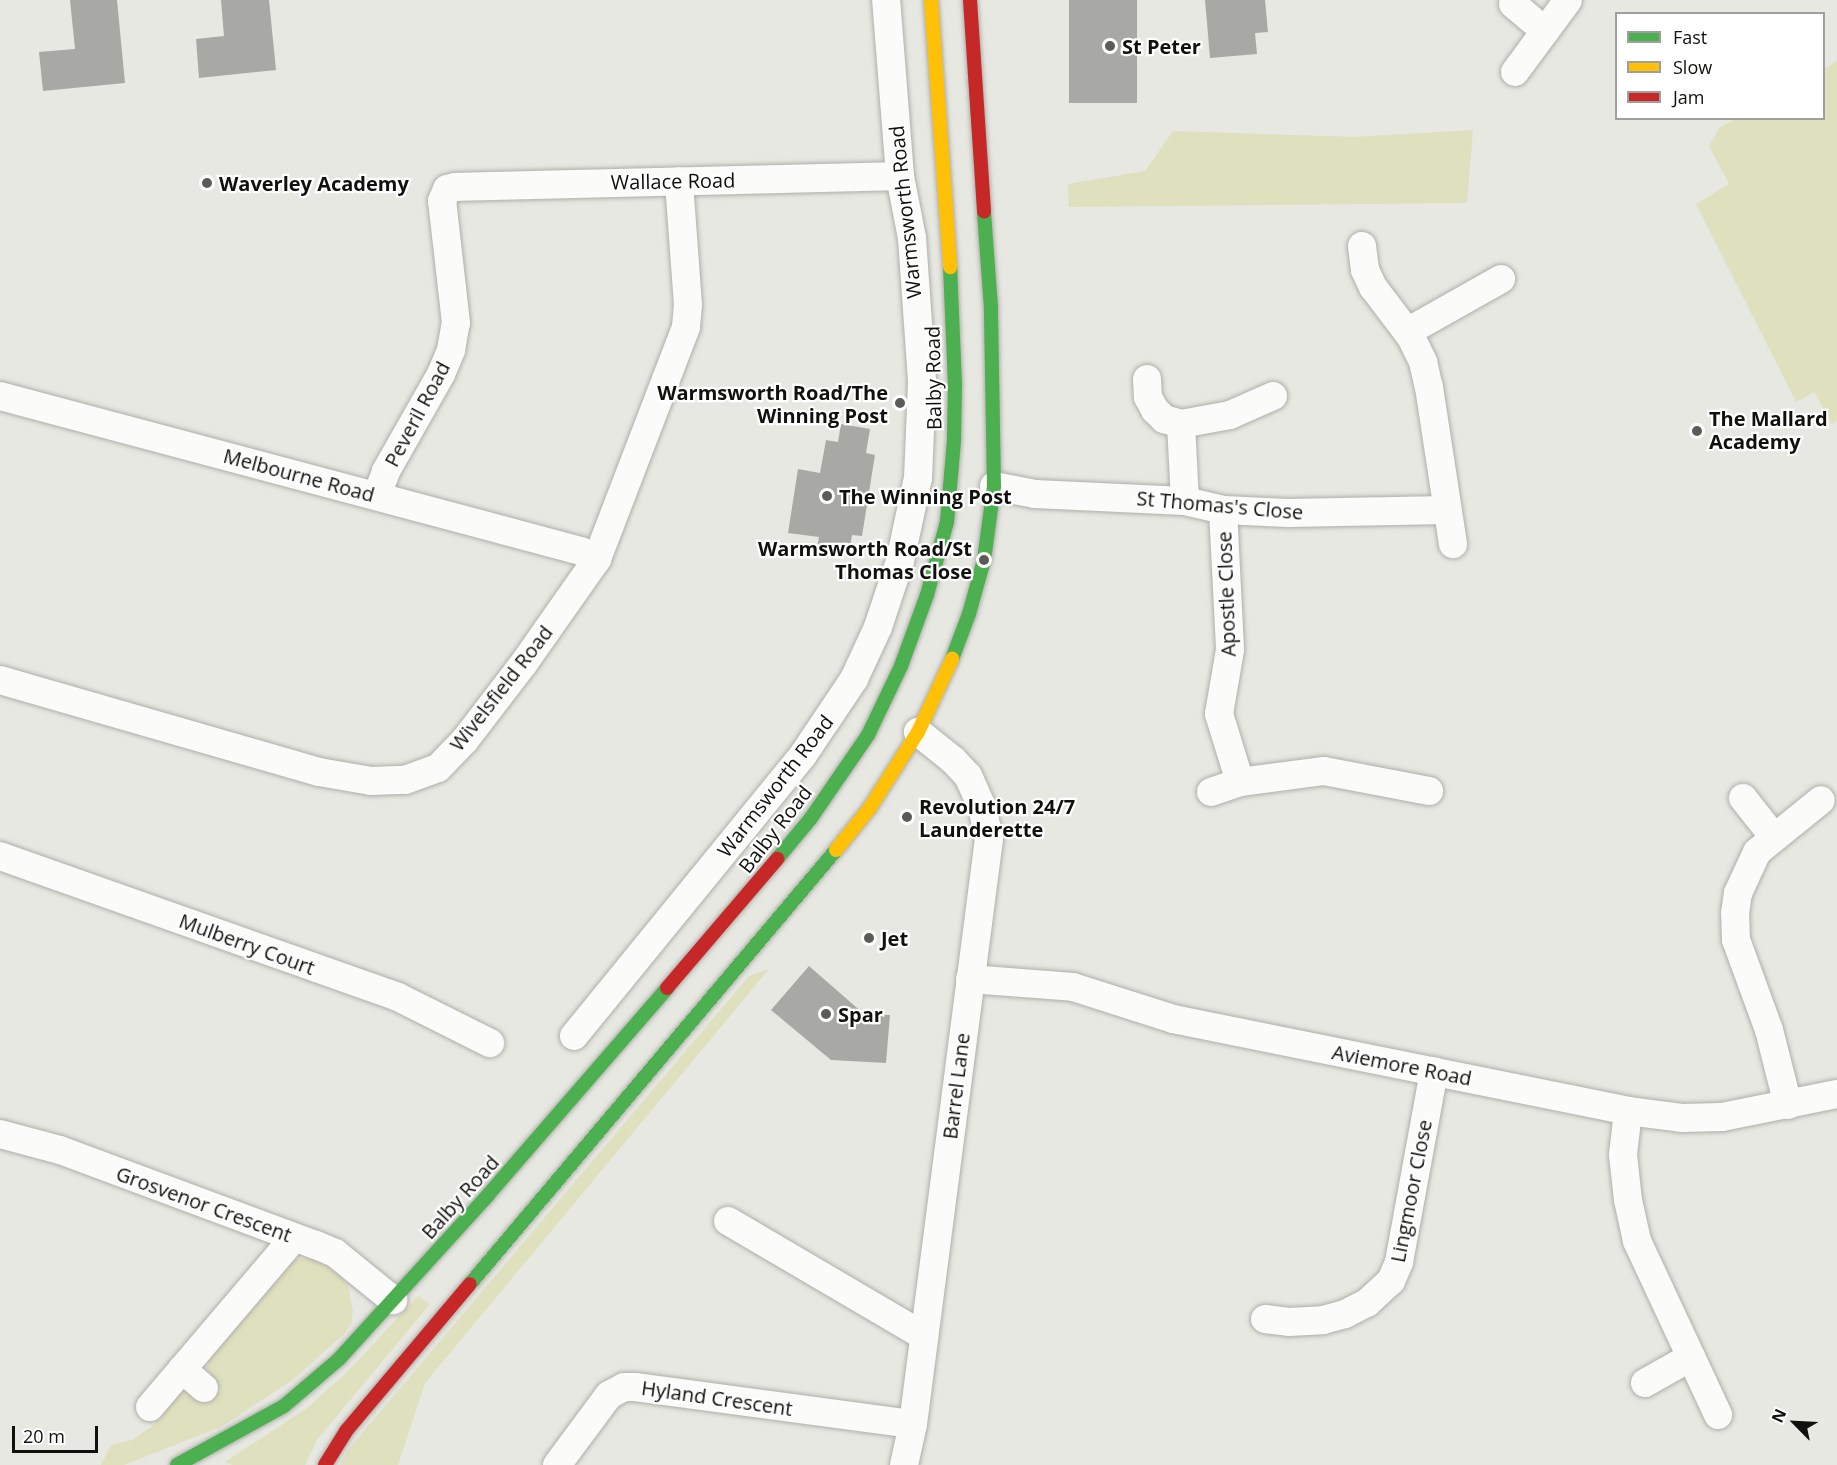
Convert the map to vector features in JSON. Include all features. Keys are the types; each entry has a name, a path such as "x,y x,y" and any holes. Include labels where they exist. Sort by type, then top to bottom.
{"main road":[{"name":"Balby Road","path":"177,1465 284,1406 339,1359 743,901 811,818 868,735 901,666 927,596 947,522 954,440 955,385 949,245 931,0"},
{"path":"325,1465 346,1431 799,896 869,809 918,732 969,614 984,560 994,486 991,308 969,0"}],"street":[{"name":"Warmsworth Road","path":"574,1036 803,755 854,679 878,627 900,561 918,478 922,436 922,381 912,238 900,176 886,0"},
{"path":"1515,72 1568,0"},
{"path":"1513,4 1545,31"},
{"name":"Wallace Road","path":"447,189 900,176"},
{"name":"Wivelsfield Road","path":"0,680 319,772 371,781 405,780 438,768 465,740 524,663 597,559 686,327 688,305 679,181"},
{"name":"Peveril Road","path":"376,495 386,471 441,374 451,350 456,323 442,201 447,189"},
{"path":"1362,246 1365,270 1373,288 1407,332 1423,362 1429,387 1452,544"},
{"path":"1407,332 1501,279"},
{"path":"1147,379 1149,397 1155,410 1164,419 1181,424 1230,416 1273,396"},
{"name":"Melbourne Road","path":"0,396 376,495 581,551 597,559"},
{"path":"1181,424 1185,501"},
{"name":"St Thomas's Close","path":"994,486 1035,494 1185,501 1223,510 1288,513 1447,510"},
{"name":"Apostle Close","path":"1223,510 1230,650 1219,714 1240,782"},
{"name":"Barrel Lane","path":"904,1465 913,1424 989,839 982,807 968,776 953,760 918,732"},
{"path":"1211,792 1240,782 1324,771 1429,791"},
{"path":"1743,798 1773,836"},
{"path":"1788,1105 1769,1030 1736,940 1735,914 1738,893 1756,852 1773,836 1821,800"},
{"name":"Mulberry Court","path":"0,856 398,997 490,1043"},
{"name":"Aviemore Road","path":"970,979 1073,987 1173,1019 1628,1111 1682,1118 1722,1117 1837,1094"},
{"name":"Lingmoor Close","path":"1265,1319 1289,1322 1323,1320 1345,1314 1367,1303 1390,1281 1399,1262 1434,1071"},
{"path":"1628,1111 1623,1155 1628,1200 1637,1241 1718,1415"},
{"name":"Grosvenor Crescent","path":"1,1135 60,1150 335,1253 393,1300"},
{"path":"728,1221 924,1336"},
{"path":"150,1407 294,1238"},
{"path":"1645,1383 1691,1357"},
{"path":"182,1369 204,1388"},
{"name":"Hyland Crescent","path":"557,1465 609,1395 624,1387 913,1424"}],"green space":[{"path":"1837,61 1837,421 1832,424 1814,392 1796,402 1696,204 1729,184 1709,146 1719,128 1734,120 1825,120 1825,68"},
{"path":"1473,130 1467,203 1069,207 1068,184 1145,171 1173,131 1353,137"},
{"path":"769,969 425,1383 398,1465 340,1465 347,1451 749,976"},
{"path":"314,1258 337,1272 348,1285 353,1312 351,1324 345,1333 294,1379 221,1427 124,1465 101,1465 111,1445 132,1440 151,1427 178,1394 189,1391 209,1403 221,1390 210,1377 207,1366 210,1356 286,1267 296,1259"},
{"path":"418,1296 430,1304 317,1440 305,1465 233,1465 225,1462 307,1408 348,1371"}],"building":[{"path":"70,0 117,0 125,83 43,91 39,52 75,49"},
{"path":"221,0 269,0 276,70 199,78 196,39 224,36"},
{"name":"St Peter","path":"1069,0 1137,0 1137,103 1069,103"},
{"path":"1205,0 1265,0 1268,32 1255,33 1257,54 1210,58"},
{"name":"The Winning Post","path":"841,424 870,429 866,453 875,455 862,536 852,535 849,555 817,549 819,537 788,533 798,469 820,473 826,440 838,442"},
{"name":"Spar","path":"809,966 864,1014 890,1015 886,1063 831,1060 771,1010"}],"traffic: fast":[{"path":"952,659 969,614 984,560 994,486 991,308 984,212"},
{"path":"777,859 811,818 868,735 901,666 927,595 947,522 954,440 955,385 950,267"},
{"path":"470,1284 836,850"},
{"path":"177,1465 284,1406 339,1359 488,1195 667,988"}],"traffic: slow":[{"path":"931,0 950,267"},
{"path":"836,850 869,809 918,732 952,659"}],"traffic: jam":[{"path":"970,0 984,212"},
{"path":"667,988 777,859"},
{"path":"325,1465 346,1431 470,1284"}],"place":[{"name":"St Peter","path":"1110,46"},
{"name":"Waverley Academy","path":"207,183"},
{"name":"Warmsworth Road/The Winning Post","path":"900,403"},
{"name":"The Mallard Academy","path":"1697,431"},
{"name":"The Winning Post","path":"827,496"},
{"name":"Warmsworth Road/St Thomas Close","path":"984,560"},
{"name":"Revolution 24/7 Launderette","path":"907,817"},
{"name":"Jet","path":"869,938"},
{"name":"Spar","path":"826,1014"}]}
